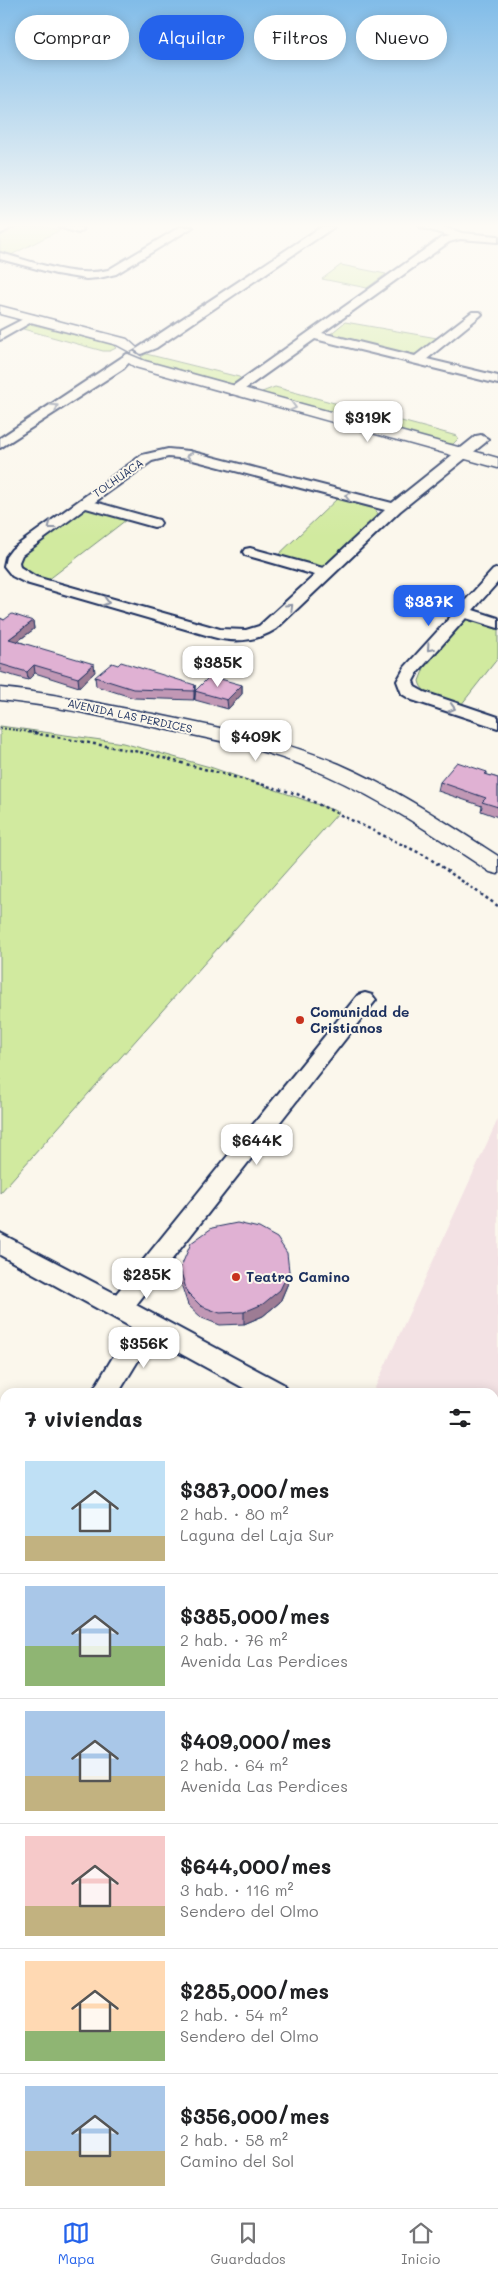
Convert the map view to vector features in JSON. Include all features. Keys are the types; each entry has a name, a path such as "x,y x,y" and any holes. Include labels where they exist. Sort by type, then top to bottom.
{"street":[{"path":"3,330 30,334"},
{"path":"77,330 122,342 127,353 140,364 498,463"},
{"path":"0,444 120,365 136,341 153,330"},
{"path":"29,425 9,422 106,361 152,345 174,330"},
{"path":"240,393 264,381 328,330"},
{"path":"418,360 456,330"},
{"path":"320,336 498,380"},
{"path":"127,353 168,355"},
{"path":"234,372 264,381"},
{"path":"389,507 459,452 472,437 498,444"},
{"name":"TOLHUACA","path":"168,453 189,455 389,507 267,629 257,634 236,636 219,634 31,580 14,572 11,560 17,552 83,502 148,458 168,453"},
{"path":"83,502 154,523"},
{"path":"250,552 325,573"},
{"path":"498,573 411,670 405,681 408,690 434,703 498,723"},
{"path":"463,612 498,623"},
{"name":"AVENIDA LAS PERDICES","path":"0,694 52,700 169,723 247,741 308,760 366,786 462,843 498,867"},
{"path":"119,1308 365,1000"},
{"path":"0,1243 267,1388"},
{"path":"107,1388 147,1323"}],"path":[{"path":"0,728 48,734 144,753 297,794 426,856 498,906"}],"shaded area":[{"path":"498,1119 498,1388 375,1388"}],"green space":[{"path":"27,330 55,330 112,344 116,348 110,351 103,351"},
{"path":"335,330 391,330 437,338 418,355 328,336"},
{"path":"146,354 239,377 244,381 238,384 230,384 144,361 141,357"},
{"path":"275,387 457,436 458,439 453,444 446,444 263,394 262,392"},
{"path":"339,497 373,506 378,514 324,566 317,568 276,557"},
{"path":"84,508 126,520 48,580 20,568 19,561 23,554"},
{"path":"468,618 498,626 498,658 461,705 430,694 425,691 419,681 424,668"},
{"path":"0,726 123,743 210,767 339,812 0,1193"}],"building":[{"path":"12,614 33,621 9,639 94,664 78,678 34,665 27,672 0,664 0,618 4,620"},
{"path":"121,662 195,685 194,691 133,689 95,677 112,663 118,665"},
{"path":"210,676 242,685 227,700 195,691"},
{"path":"457,762 487,772 485,774 498,778 498,807 482,802 486,798 440,782"},
{"path":"237,1223 259,1228 277,1238 287,1253 289,1271 280,1290 263,1304 244,1312 220,1313 201,1306 187,1292 180,1269 191,1243 212,1228"}],"place":[{"name":"Comunidad de Cristianos","path":"300,1020"},
{"name":"Teatro Camino","path":"236,1277"}]}
